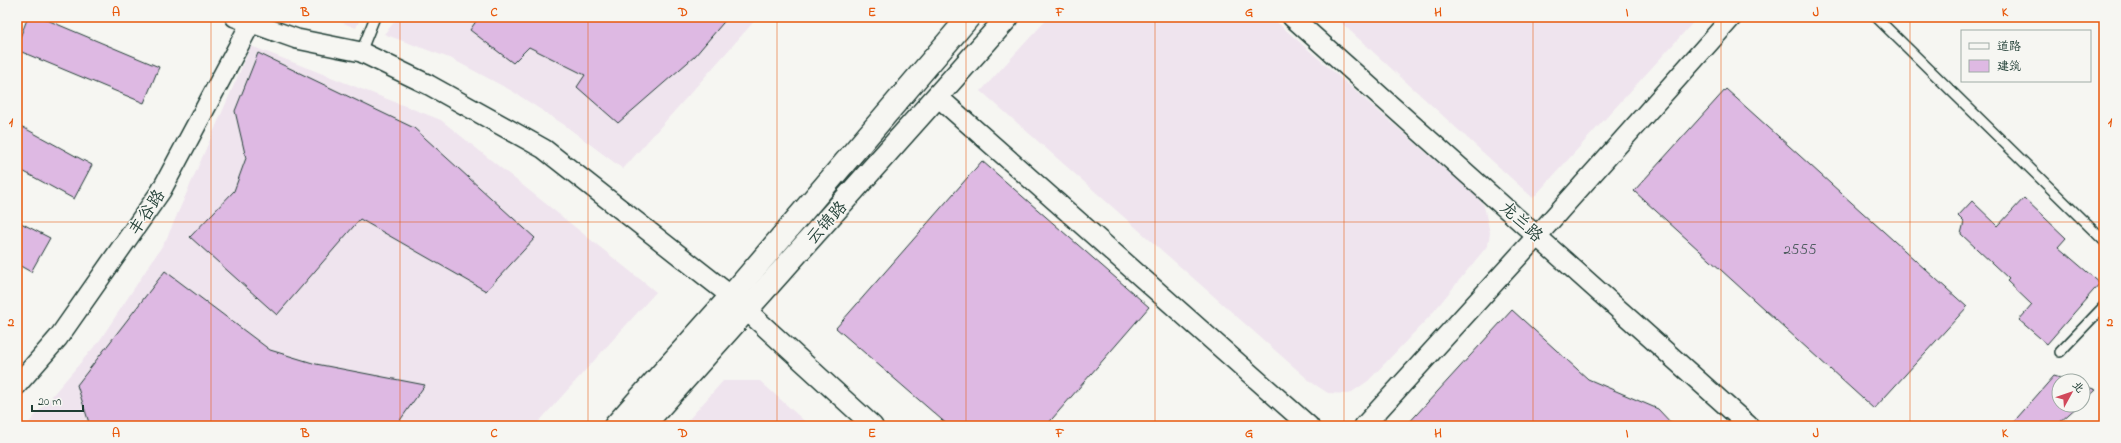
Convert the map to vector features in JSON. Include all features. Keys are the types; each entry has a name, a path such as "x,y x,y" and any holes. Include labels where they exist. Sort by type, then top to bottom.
{"main road":[{"name":"云锦路","path":"643,426 739,303 969,17"},
{"name":"云锦路","path":"615,426 739,303 937,96 1008,17"}],"street":[{"name":"龙兰路","path":"1292,17 1538,235 1749,426"},
{"path":"1364,426 1538,235 1732,17"},
{"path":"246,19 297,39 361,52 429,85 544,149 739,303 873,426"},
{"name":"丰谷路","path":"17,385 58,338 161,191 246,19"},
{"path":"937,96 1309,426"}],"lane":[{"path":"361,52 374,17"},
{"path":"1876,17 2104,241"},
{"path":"2060,352 2104,306"}],"shaded area":[{"path":"328,17 361,17 356,28"},
{"path":"399,17 758,17 623,169 563,124 512,91 452,59 384,34"},
{"path":"1049,17 1271,17 1478,198 1484,206 1490,233 1488,245 1430,316 1368,381 1349,394 1328,393 1311,382 981,91"},
{"path":"1335,17 1698,17 1533,198"},
{"path":"251,46 441,120 656,292 535,426 26,426 100,340 166,240"},
{"path":"723,381 760,381 810,426 683,426"}],"building":[{"path":"28,17 40,17 159,67 144,103 17,50 17,45"},
{"path":"479,17 728,17 695,56 618,123 577,87 585,75 529,47 513,63 470,30"},
{"path":"258,53 414,128 535,238 486,291 360,219 277,315 190,237 234,191 246,158 235,111"},
{"path":"1726,89 1967,307 1874,409 1634,191"},
{"path":"17,124 92,165 74,199 17,168"},
{"path":"982,161 1149,307 1046,426 949,426 836,328"},
{"path":"2024,198 2066,238 2058,247 2100,283 2047,344 2019,320 2032,305 2007,281 2009,279 1961,234 1964,222 1958,216 1972,201 1998,226"},
{"path":"17,221 50,238 31,272 17,264"},
{"path":"165,271 270,350 316,364 425,385 396,426 90,426 77,385"},
{"path":"1512,310 1588,379 1658,409 1674,426 1406,426"},
{"path":"2051,379 2051,413 2070,413 2059,423 2058,426 2010,426"},
{"path":"2091,388 2096,390 2091,395"}]}
